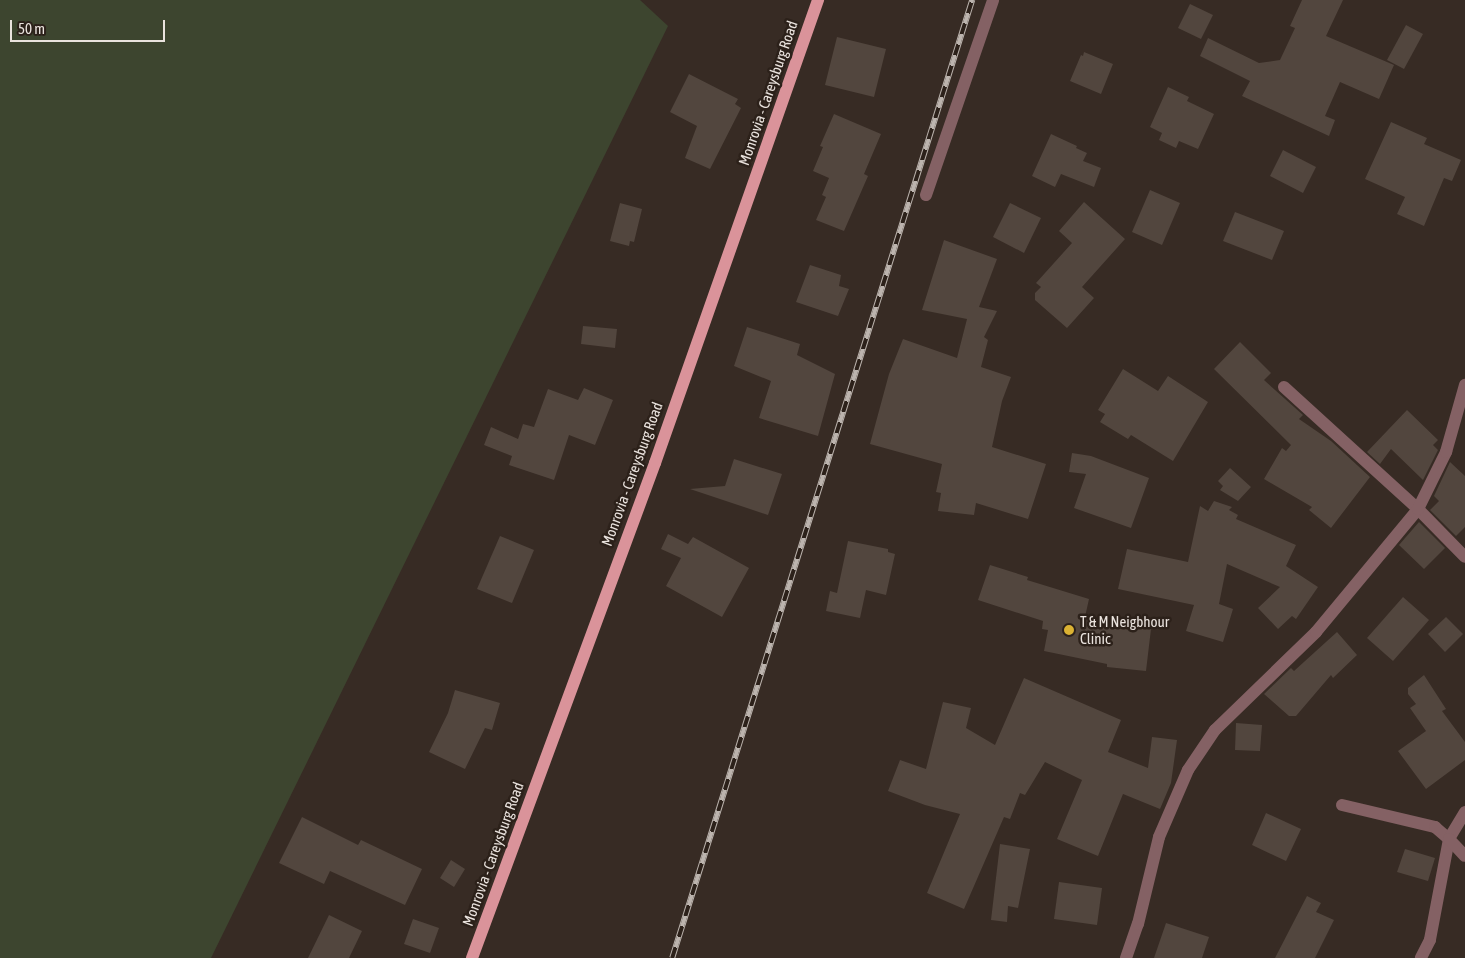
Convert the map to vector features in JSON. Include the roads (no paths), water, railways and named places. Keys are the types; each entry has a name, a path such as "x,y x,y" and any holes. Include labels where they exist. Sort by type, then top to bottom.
{"main road":[{"name":"Monrovia - Careysburg Road","path":"472,958 654,463 818,0"}],"street":[{"path":"926,195 993,0"},
{"path":"1126,958 1138,924 1159,837 1188,770 1215,730 1316,632 1348,597 1418,509 1446,452 1465,385"},
{"path":"1284,387 1418,509 1465,557"},
{"path":"1342,805 1435,827 1465,856"},
{"path":"1421,958 1430,940 1449,839 1465,812"}],"railway":[{"path":"672,958 972,0"}],"place":[{"name":"T & M Neigbhour Clinic","path":"1069,630"}]}
